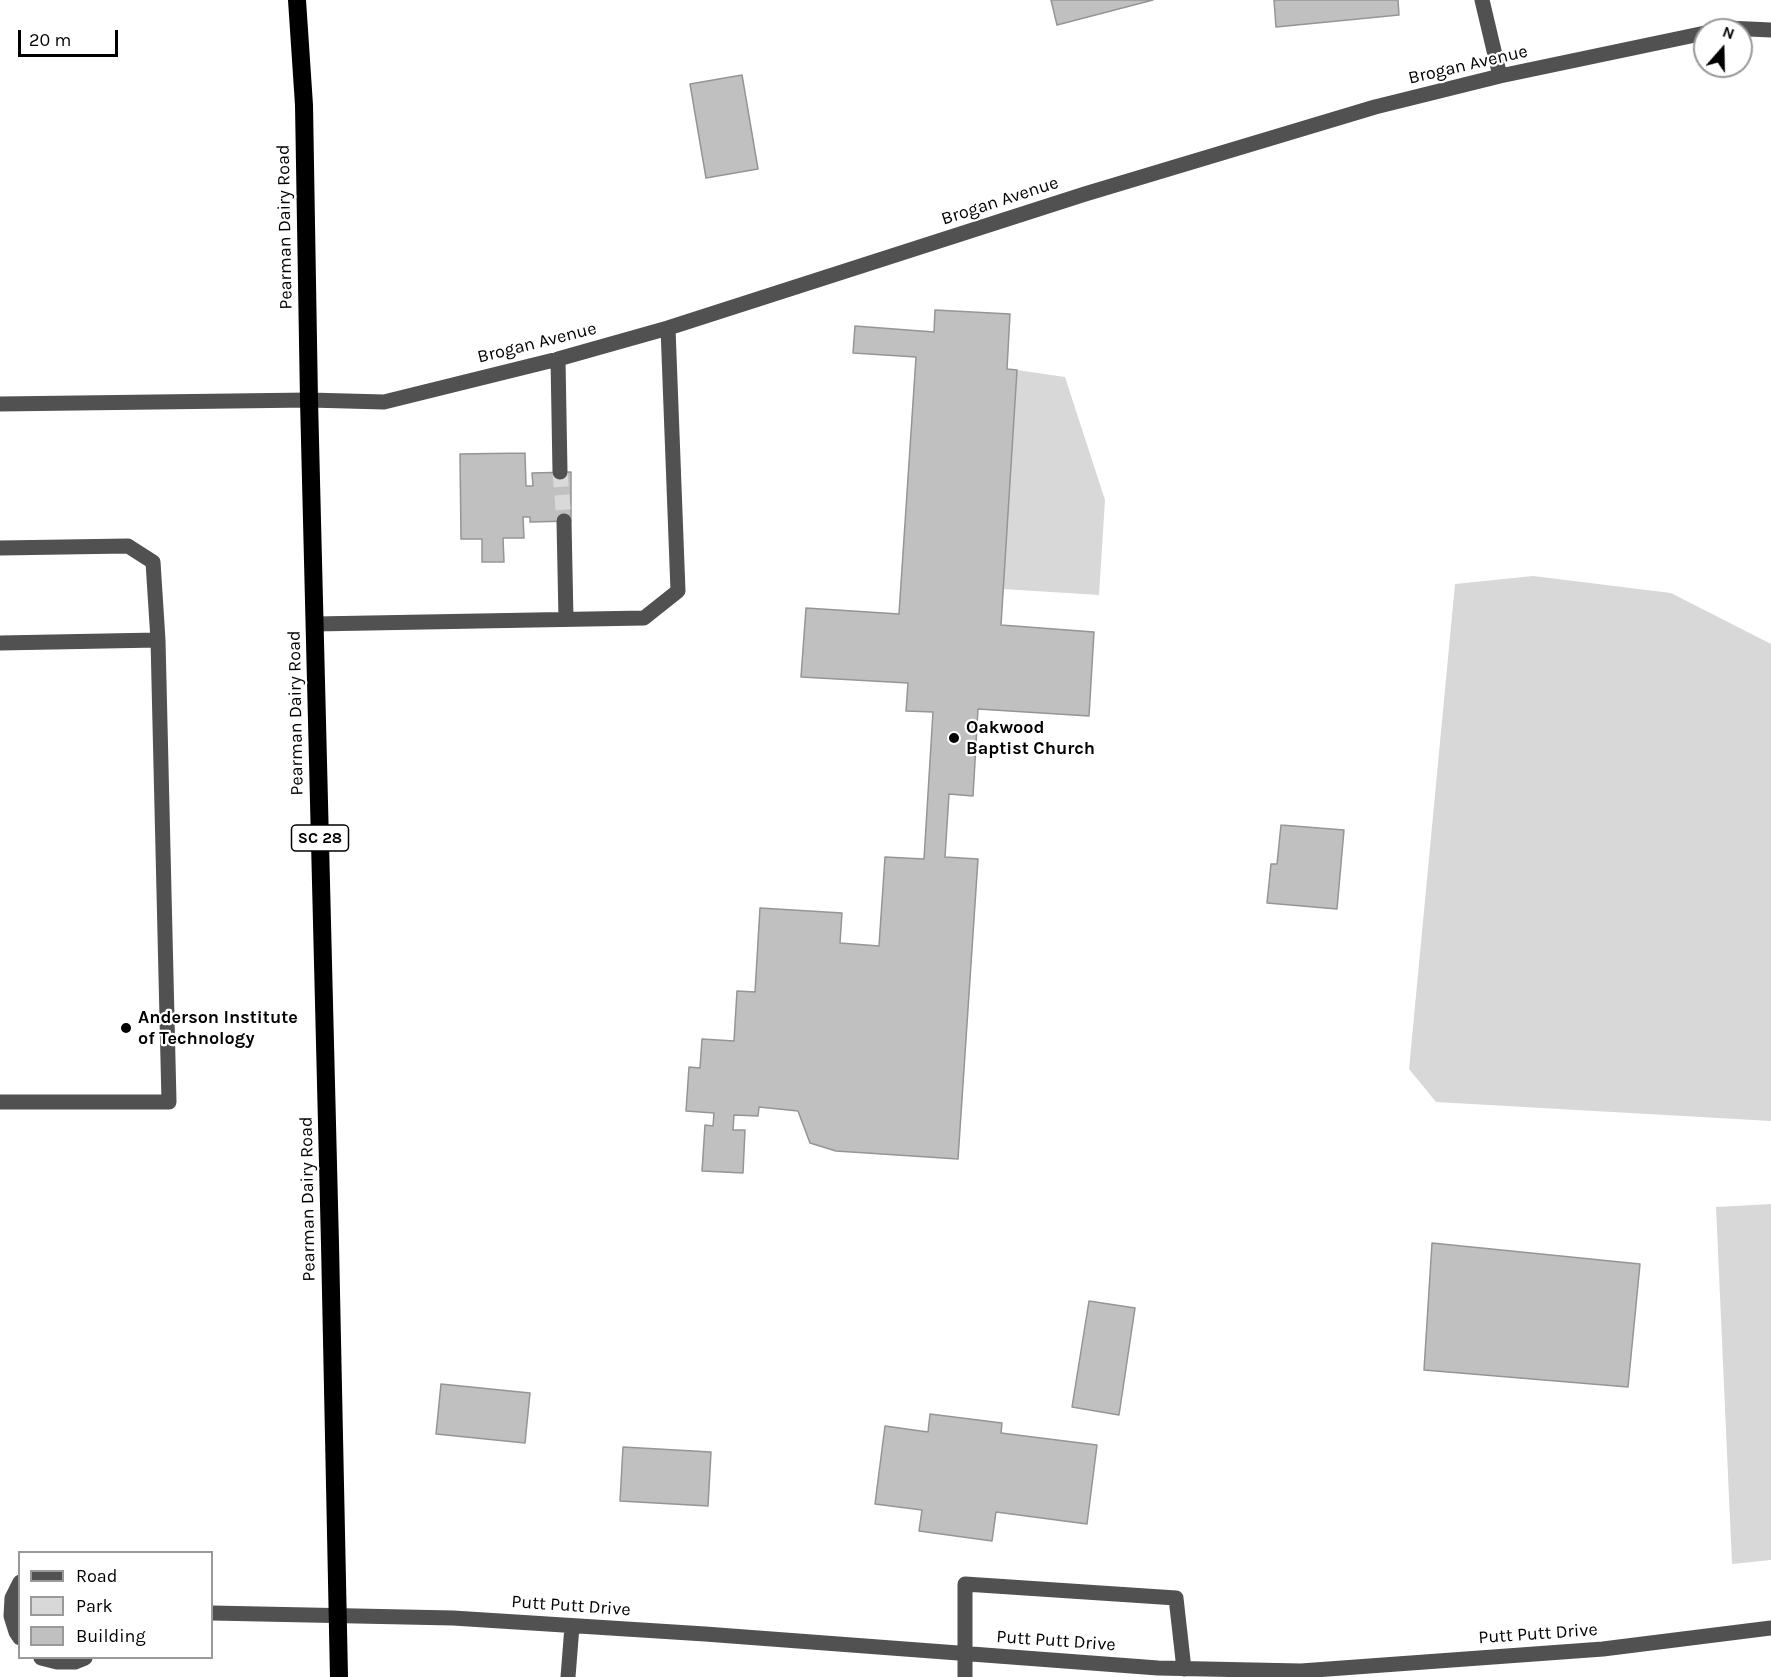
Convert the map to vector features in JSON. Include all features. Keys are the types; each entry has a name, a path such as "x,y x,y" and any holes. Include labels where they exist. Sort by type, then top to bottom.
{"highway":[{"name":"Pearman Dairy Road","path":"297,0 304,105 339,1677"}],"street":[{"path":"1482,0 1500,76"},
{"path":"1753,29 1771,30"},
{"name":"Brogan Avenue","path":"0,404 309,400 384,402 558,359 668,328 1084,194 1375,107 1500,76 1693,36"},
{"path":"315,624 644,618 678,591 668,328"},
{"path":"558,359 560,472"},
{"path":"564,521 566,620"},
{"path":"0,548 128,546 153,562 158,640 169,1102 0,1102"},
{"path":"0,643 158,640"},
{"path":"965,1677 965,1584 1176,1598 1184,1669"},
{"path":"18,1586 12,1598 11,1616 18,1635"},
{"name":"Putt Putt Drive","path":"213,1613 453,1618 1184,1669 1301,1674 1603,1649 1771,1628"},
{"path":"568,1677 572,1626"},
{"path":"44,1659 75,1662 82,1659"}],"green space":[{"path":"1017,370 1065,377 1105,500 1099,595 1003,589"},
{"path":"1533,576 1671,593 1771,644 1771,1121 1436,1102 1409,1069 1455,584"},
{"path":"1771,1204 1771,1560 1732,1564 1716,1207"}],"building":[{"path":"1051,0 1153,0 1057,25"},
{"path":"1274,0 1398,0 1399,15 1276,27"},
{"path":"742,75 758,169 706,178 690,84"},
{"name":"Oakwood Baptist Church","path":"935,310 1010,314 1007,369 1017,370 1001,625 1094,632 1089,716 978,709 973,796 949,794 945,857 978,859 958,1159 836,1151 810,1143 798,1111 759,1107 758,1116 734,1115 733,1130 745,1130 743,1173 702,1171 705,1125 713,1126 714,1113 686,1111 689,1067 700,1068 702,1039 734,1041 737,991 755,992 760,908 842,913 840,943 879,946 885,857 924,859 933,712 906,711 908,683 801,677 806,608 899,614 916,357 853,353 855,326 934,332"},
{"path":"525,453 526,486 533,486 532,473 571,472 571,521 530,522 530,517 523,517 524,538 503,538 504,562 482,562 482,539 461,539 460,454"},
{"path":"1281,825 1344,830 1337,909 1267,903 1271,864 1277,864"},
{"path":"1432,1243 1640,1264 1628,1387 1424,1370"},
{"path":"1089,1301 1135,1308 1119,1415 1072,1407"},
{"path":"441,1384 530,1393 525,1443 436,1434"},
{"path":"930,1414 1002,1423 1001,1433 1097,1445 1087,1524 996,1512 992,1541 919,1531 922,1510 875,1504 885,1426 928,1432"},
{"path":"623,1447 711,1452 708,1506 620,1501"}],"tunnel":[{"path":"560,472 564,521"}],"place":[{"name":"Oakwood Baptist Church","path":"954,738"},
{"name":"Anderson Institute of Technology","path":"126,1028"}]}
